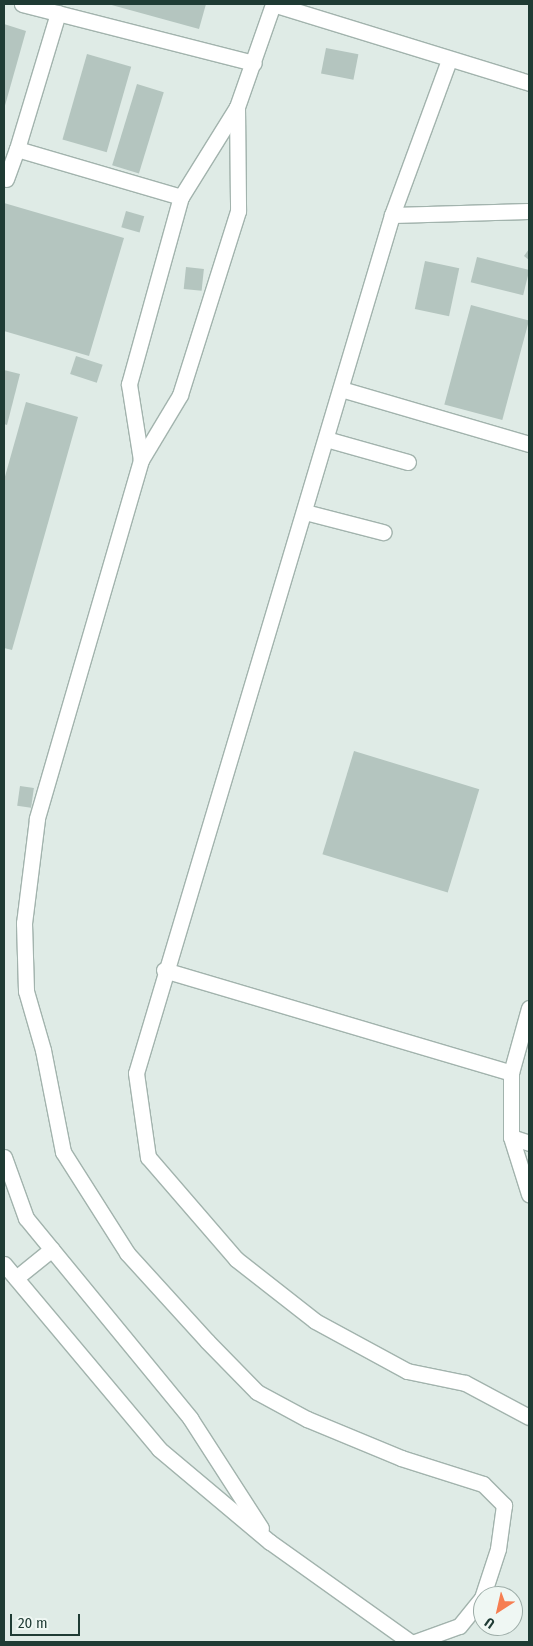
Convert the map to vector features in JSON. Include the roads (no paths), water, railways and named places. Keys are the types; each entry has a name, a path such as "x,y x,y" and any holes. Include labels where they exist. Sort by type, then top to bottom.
{"lane":[{"path":"22,4 254,63"},
{"path":"141,460 129,384 181,197 236,107 254,63 273,4 449,60 529,83"},
{"path":"6,179 17,149 58,13"},
{"path":"449,60 392,215 305,512 164,970 136,1073 148,1157 236,1259 315,1321 407,1371 465,1383 529,1417"},
{"path":"236,107 238,211 180,395 141,460 36,819 24,923 26,991 62,1152 128,1253 258,1392 375,1447 484,1484 504,1505 498,1549 482,1598 459,1626 414,1642"},
{"path":"17,149 181,197"},
{"path":"392,215 529,211"},
{"path":"341,389 529,444"},
{"path":"326,439 408,462"},
{"path":"305,512 383,532"},
{"path":"164,970 511,1073"},
{"path":"529,1008 511,1073 511,1137 529,1194"},
{"path":"511,1137 529,1143"},
{"path":"4,1157 26,1218 190,1418 270,1542"},
{"path":"16,1278 52,1249"},
{"path":"4,1264 160,1449 270,1542 410,1642"}]}
